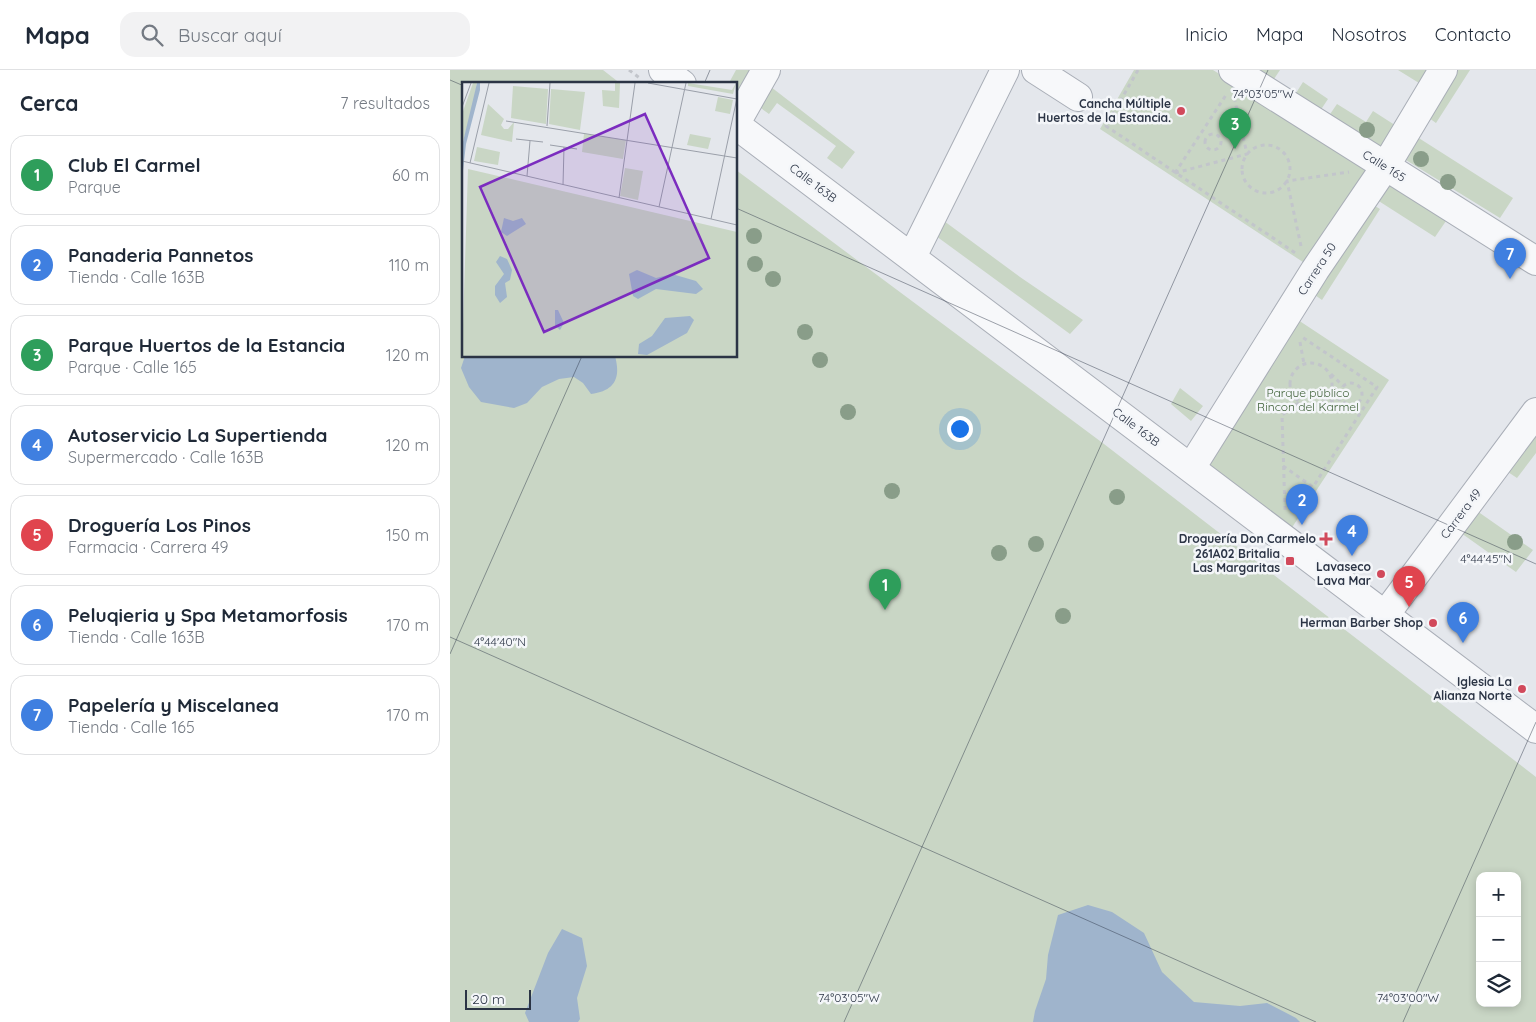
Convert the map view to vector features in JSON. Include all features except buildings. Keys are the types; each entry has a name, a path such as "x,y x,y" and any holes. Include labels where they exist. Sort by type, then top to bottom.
{"street":[{"path":"663,70 679,82"},
{"path":"738,120 766,70"},
{"path":"912,257 1005,70"},
{"path":"1036,70 1078,97"},
{"name":"Carrera 50","path":"1190,468 1310,264 1384,167 1443,70"},
{"name":"Calle 165","path":"1231,86 1384,167 1536,261"},
{"name":"Calle 163B","path":"738,126 1536,729"},
{"name":"Carrera 49","path":"1386,615 1536,412"}],"path":[{"path":"1138,70 1106,126 1310,264"},
{"path":"1175,173 1231,86"},
{"path":"1231,86 1246,154"},
{"path":"1207,125 1209,134"},
{"path":"1214,133 1219,136 1221,142 1220,147 1214,150 1209,149 1204,143 1205,138 1209,134 1214,133"},
{"path":"1194,144 1204,143"},
{"path":"1268,144 1276,147 1288,157 1290,173 1287,181 1275,192 1268,193 1252,189 1242,177 1241,168 1246,154 1252,148 1260,145 1268,144"},
{"path":"1175,173 1246,154"},
{"path":"1287,181 1384,167"},
{"path":"1287,181 1310,264"},
{"path":"1284,466 1313,487 1377,387 1298,335"},
{"path":"1341,399 1307,405 1300,402 1292,392 1291,378 1298,367 1304,364 1318,364 1343,386"},
{"path":"1320,403 1330,394 1332,387 1329,373"},
{"path":"1354,383 1360,387 1363,394 1360,401 1354,405 1346,404 1341,399 1340,392 1343,386 1354,383"},
{"path":"1280,536 1285,518 1282,415 1300,402"}],"green space":[{"path":"450,70 603,70 618,82 462,82 462,358 738,358 738,171 1104,444 1536,777 1536,1022 450,1022"},
{"path":"736,70 750,70 742,93 738,89 738,82 730,81"},
{"path":"1134,70 1213,70 1371,169 1306,264 1100,129"},
{"path":"1247,70 1280,70 1270,85"},
{"path":"1398,70 1427,70 1419,83"},
{"path":"1450,70 1470,70 1436,123 1422,113"},
{"path":"1303,82 1328,99 1316,117 1291,101"},
{"path":"771,87 855,152 842,169 827,158 836,146 777,103 769,114 758,106"},
{"path":"1337,104 1366,122 1373,111 1401,129 1382,158 1324,123"},
{"path":"1414,135 1513,198 1500,218 1401,157"},
{"path":"1385,182 1446,221 1435,237 1374,198"},
{"path":"1370,203 1380,209 1322,300 1312,293"},
{"path":"944,221 1020,277 1083,320 1070,334 936,236"},
{"name":"Parque público Rincon del Karmel","path":"1295,318 1389,380 1291,529 1200,462"},
{"path":"1180,388 1203,406 1191,421 1171,404"},
{"path":"1536,423 1536,453 1517,478 1502,468"},
{"path":"1477,511 1533,550 1516,572 1461,533"}],"water":[{"path":"464,358 616,358 617,364 614,382 606,390 591,394 583,383 574,377 559,379 542,387 527,403 514,408 481,402 469,387 461,368"},
{"path":"1088,905 1112,912 1144,933 1162,972 1194,1002 1240,1006 1267,1003 1300,1022 1033,1022 1046,979 1048,955 1058,915"},
{"path":"562,929 582,938 587,966 577,998 580,1019 578,1022 529,1022 525,1013 548,953"}],"place":[{"name":"Cancha Múltiple Huertos de la Estancia.","path":"1181,111"},
{"name":"Parque Huertos de la Estancia","path":"1235,149"},
{"name":"Papelería y Miscelanea","path":"1510,279"},
{"name":"Panaderia Pannetos","path":"1302,525"},
{"name":"Droguería Don Carmelo","path":"1326,539"},
{"name":"Autoservicio La Supertienda","path":"1352,556"},
{"name":"261A02 Britalia Las Margaritas","path":"1290,561"},
{"name":"Lavaseco Lava Mar","path":"1381,574"},
{"name":"Droguería Los Pinos","path":"1409,607"},
{"name":"Club El Carmel","path":"885,610"},
{"name":"Herman Barber Shop","path":"1433,623"},
{"name":"Peluqieria y Spa Metamorfosis","path":"1463,643"},
{"name":"Iglesia La Alianza Norte","path":"1522,689"}]}
